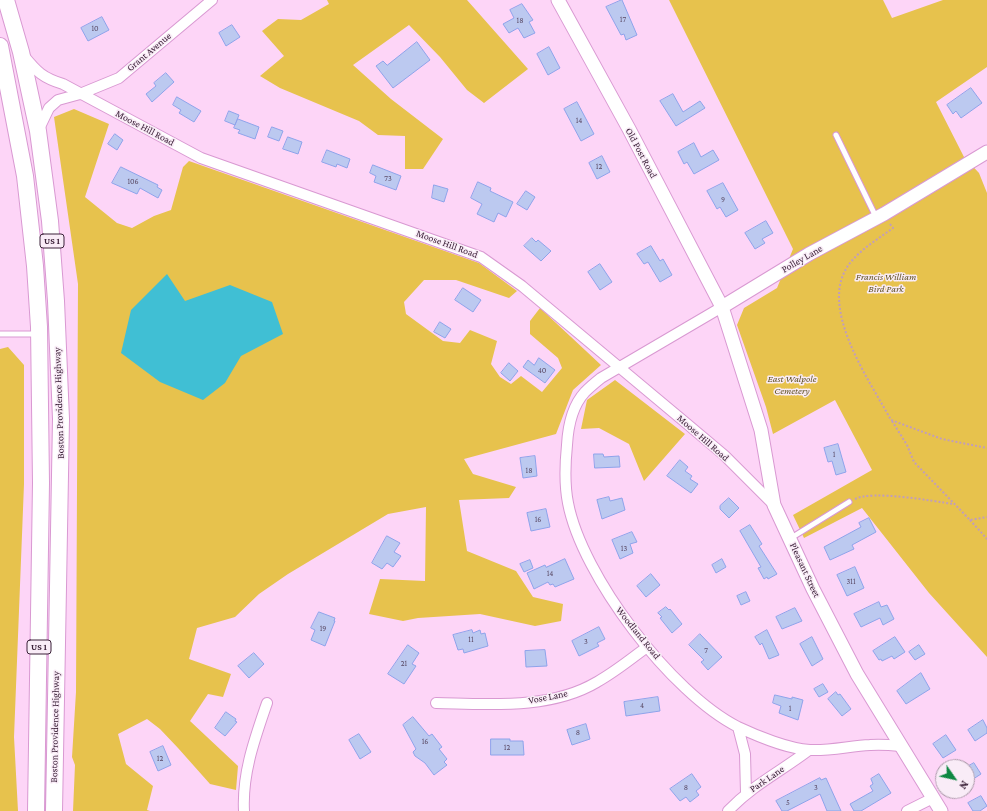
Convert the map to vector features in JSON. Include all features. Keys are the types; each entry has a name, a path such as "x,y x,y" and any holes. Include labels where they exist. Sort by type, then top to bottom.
{"main road":[{"name":"Boston Providence Highway","path":"6,0 21,52 38,131 52,237 62,419 54,811"},
{"name":"Boston Providence Highway","path":"0,46 25,176 35,266 39,334 41,483 36,811"}],"street":[{"name":"Grant Avenue","path":"80,94 119,78 212,0"},
{"name":"Old Post Road","path":"558,0 629,128 722,306"},
{"name":"Moose Hill Road","path":"21,52 32,67 47,79 63,84 201,158 481,257 522,286 724,455 774,505"},
{"path":"38,131 49,108 58,100 80,94"},
{"name":"Polley Lane","path":"617,367 809,254 880,216 987,152"},
{"name":"Pleasant Street","path":"722,306 761,430 774,505 857,674 941,811"},
{"name":"Woodland Road","path":"617,367 585,392 575,407 568,428 564,469 568,503 584,548 617,608 647,648 699,700 720,717 738,727 761,737 809,750 871,745 901,746"},
{"name":"Vose Lane","path":"436,703 484,704 539,701 567,694 596,683 647,648"},
{"path":"244,811 243,798 248,760 267,703"},
{"path":"738,727 745,754 746,793"},
{"name":"Park Lane","path":"728,811 746,793 809,750"},
{"path":"907,811 933,798"}],"lane":[{"path":"836,135 880,216"},
{"path":"0,334 39,334"},
{"path":"790,539 849,502"}],"path":[{"path":"880,216 893,228 864,249 850,263 841,279 839,309 844,330 891,420 907,445 914,462 987,539"},
{"path":"891,420 942,439 987,448"},
{"path":"849,502 858,497 881,496 922,498 955,504"},
{"path":"970,520 987,516"}],"green space":[{"path":"327,0 467,0 528,69 484,103 467,90 440,57 409,25 353,65 391,99 443,139 423,169 405,169 405,136 378,135 359,121 280,88 260,76 284,56 262,31 278,19 301,20 329,4"},
{"name":"Francis William Bird Park","path":"669,0 883,0 892,18 943,0 987,0 987,67 936,102 964,157 979,173 987,193 987,657 929,593 862,508 804,538 793,515 872,470 835,400 773,434 766,407 737,325 744,308 777,288 793,249"},
{"path":"74,109 109,124 85,197 117,223 132,228 154,216 171,210 183,167 189,161 479,263 517,291 509,298 456,280 424,280 404,302 406,314 443,341 460,343 470,330 497,341 491,364 500,377 511,384 521,376 542,392 562,368 558,358 530,334 530,321 540,308 601,365 573,390 556,434 464,459 473,474 516,487 509,498 459,500 467,551 516,571 533,597 563,604 561,621 535,626 480,614 418,618 403,621 369,614 380,579 425,581 426,507 388,514 288,574 259,594 235,617 197,628 189,659 231,674 223,697 208,694 190,721 238,766 236,790 210,784 160,729 147,719 118,734 126,764 153,786 147,810 150,811 73,811 75,765 72,757 76,692 78,284 54,117"},
{"path":"8,347 24,365 24,484 14,737 18,811 0,811 0,349"},
{"path":"615,380 685,434 644,481 629,444 599,428 581,429 587,400"}],"water":[{"path":"167,274 185,301 230,285 272,302 283,334 241,356 225,383 203,400 160,382 121,353 131,310"}],"building":[{"path":"622,0 637,35 626,40 624,34 621,35 606,7"},
{"path":"522,4 533,20 529,22 535,33 524,38 518,28 509,33 503,24 514,18 510,10"},
{"path":"102,17 109,30 88,41 81,28"},
{"path":"232,25 240,37 226,46 219,33"},
{"path":"417,42 430,60 393,88 376,66 383,61 387,65"},
{"path":"549,47 560,68 548,75 537,54"},
{"path":"166,73 174,82 152,102 146,94 156,86 154,83"},
{"path":"971,88 982,103 961,118 956,111 953,114 947,105"},
{"path":"673,94 683,112 700,101 705,108 676,126 660,101"},
{"path":"177,97 201,111 194,122 179,113 181,110 173,105"},
{"path":"577,102 594,134 581,141 564,109"},
{"path":"229,111 239,115 235,125 225,121"},
{"path":"238,119 259,127 255,139 238,133 240,130 234,128"},
{"path":"272,127 283,131 279,141 268,137"},
{"path":"115,134 123,140 117,150 108,144"},
{"path":"288,137 302,142 298,154 283,149"},
{"path":"694,143 701,157 713,150 719,160 694,174 687,162 684,164 678,152"},
{"path":"327,150 350,159 347,168 337,164 336,167 322,162"},
{"path":"602,156 610,172 597,179 589,163"},
{"path":"373,165 401,176 396,190 374,182 376,176 370,173"},
{"path":"121,167 158,185 157,187 162,190 158,198 140,188 137,194 112,183"},
{"path":"478,182 491,188 490,191 513,202 506,217 498,213 494,222 477,214 482,204 471,198"},
{"path":"723,183 738,210 726,217 720,207 717,209 707,191"},
{"path":"434,185 448,189 444,202 432,198"},
{"path":"526,191 535,197 527,210 517,204"},
{"path":"766,221 773,233 762,239 765,243 755,249 745,233"},
{"path":"532,238 536,242 538,240 551,251 541,261 524,246"},
{"path":"651,246 660,261 663,259 672,275 660,282 648,262 644,264 637,254"},
{"path":"600,264 612,282 600,290 588,272"},
{"path":"463,288 481,300 473,312 455,300"},
{"path":"440,322 451,329 445,338 434,332"},
{"path":"539,358 555,370 545,383 523,367 528,360 534,365"},
{"path":"509,363 518,371 510,381 501,373"},
{"path":"838,444 846,472 836,475 832,461 828,462 824,448"},
{"path":"594,454 603,454 604,457 619,456 620,467 595,468"},
{"path":"535,456 537,476 523,478 520,458"},
{"path":"680,460 688,467 685,471 692,476 690,479 698,484 691,493 667,476"},
{"path":"609,497 610,501 622,498 625,510 602,519 597,500"},
{"path":"729,498 739,508 729,518 720,509 720,506"},
{"path":"546,509 550,527 531,531 527,513"},
{"path":"869,518 876,532 852,545 854,549 830,560 824,547 861,527 859,523"},
{"path":"750,525 762,544 759,546 777,574 768,579 767,577 764,579 758,568 761,567 740,531"},
{"path":"632,532 637,542 630,544 633,553 620,559 612,540"},
{"path":"387,536 400,543 394,552 401,556 393,567 387,563 382,569 372,563"},
{"path":"565,559 574,579 555,587 553,584 550,585 548,582 534,589 527,573 545,565 546,567"},
{"path":"722,559 726,567 716,573 712,565"},
{"path":"530,560 533,568 524,572 520,564"},
{"path":"855,567 864,588 847,596 837,575"},
{"path":"651,574 660,585 646,597 637,586"},
{"path":"746,592 750,601 741,605 737,596"},
{"path":"879,602 881,607 887,605 894,619 883,625 880,618 861,627 854,614"},
{"path":"666,607 669,610 670,609 682,624 672,633 660,618 662,617 658,613"},
{"path":"795,608 802,621 782,629 776,617"},
{"path":"319,612 335,618 325,646 311,640 315,630 311,628"},
{"path":"599,627 605,639 597,643 599,646 579,656 572,641"},
{"path":"472,630 473,633 480,630 481,634 485,633 488,646 464,653 463,649 458,650 453,635"},
{"path":"767,630 779,655 769,659 762,643 760,645 755,637"},
{"path":"700,634 722,657 708,670 701,662 704,660 689,645"},
{"path":"812,637 823,659 812,666 800,644"},
{"path":"895,637 905,652 894,659 892,656 882,661 881,659 879,660 873,651"},
{"path":"408,645 419,653 412,664 416,666 404,684 388,674"},
{"path":"919,645 925,654 915,660 909,652"},
{"path":"545,650 547,666 526,667 525,651"},
{"path":"254,653 264,664 249,678 238,666"},
{"path":"921,673 930,689 906,704 897,691"},
{"path":"823,684 828,692 819,697 814,689"},
{"path":"836,692 838,695 840,694 851,709 842,716 828,699"},
{"path":"775,695 803,700 798,720 779,713 781,706 773,703"},
{"path":"658,697 660,711 626,716 624,702"},
{"path":"226,712 236,719 235,721 237,722 225,736 215,728"},
{"path":"413,717 429,736 432,734 442,747 439,749 447,759 444,762 447,765 434,775 425,763 415,756 413,752 416,749 403,725"},
{"path":"983,720 987,728 987,733 975,741 968,730"},
{"path":"586,724 590,739 572,745 567,730"},
{"path":"359,734 371,752 360,759 349,740"},
{"path":"946,735 956,750 943,758 933,744"},
{"path":"491,739 523,741 524,755 491,755"},
{"path":"163,746 171,765 158,771 150,752"},
{"path":"975,765 981,774 975,778"},
{"path":"692,774 701,787 696,791 699,795 690,802 686,797 680,801 670,789"},
{"path":"879,774 891,793 861,811 854,811 850,804 873,791 870,786 873,784 871,779"},
{"path":"820,778 821,780 826,778 841,811 827,811 820,794 787,811 782,811 776,801"},
{"path":"981,796 987,806 980,811 973,811 968,803"}],"park label":[{"name":"East Walpole Cemetery","path":"792,384"}]}
